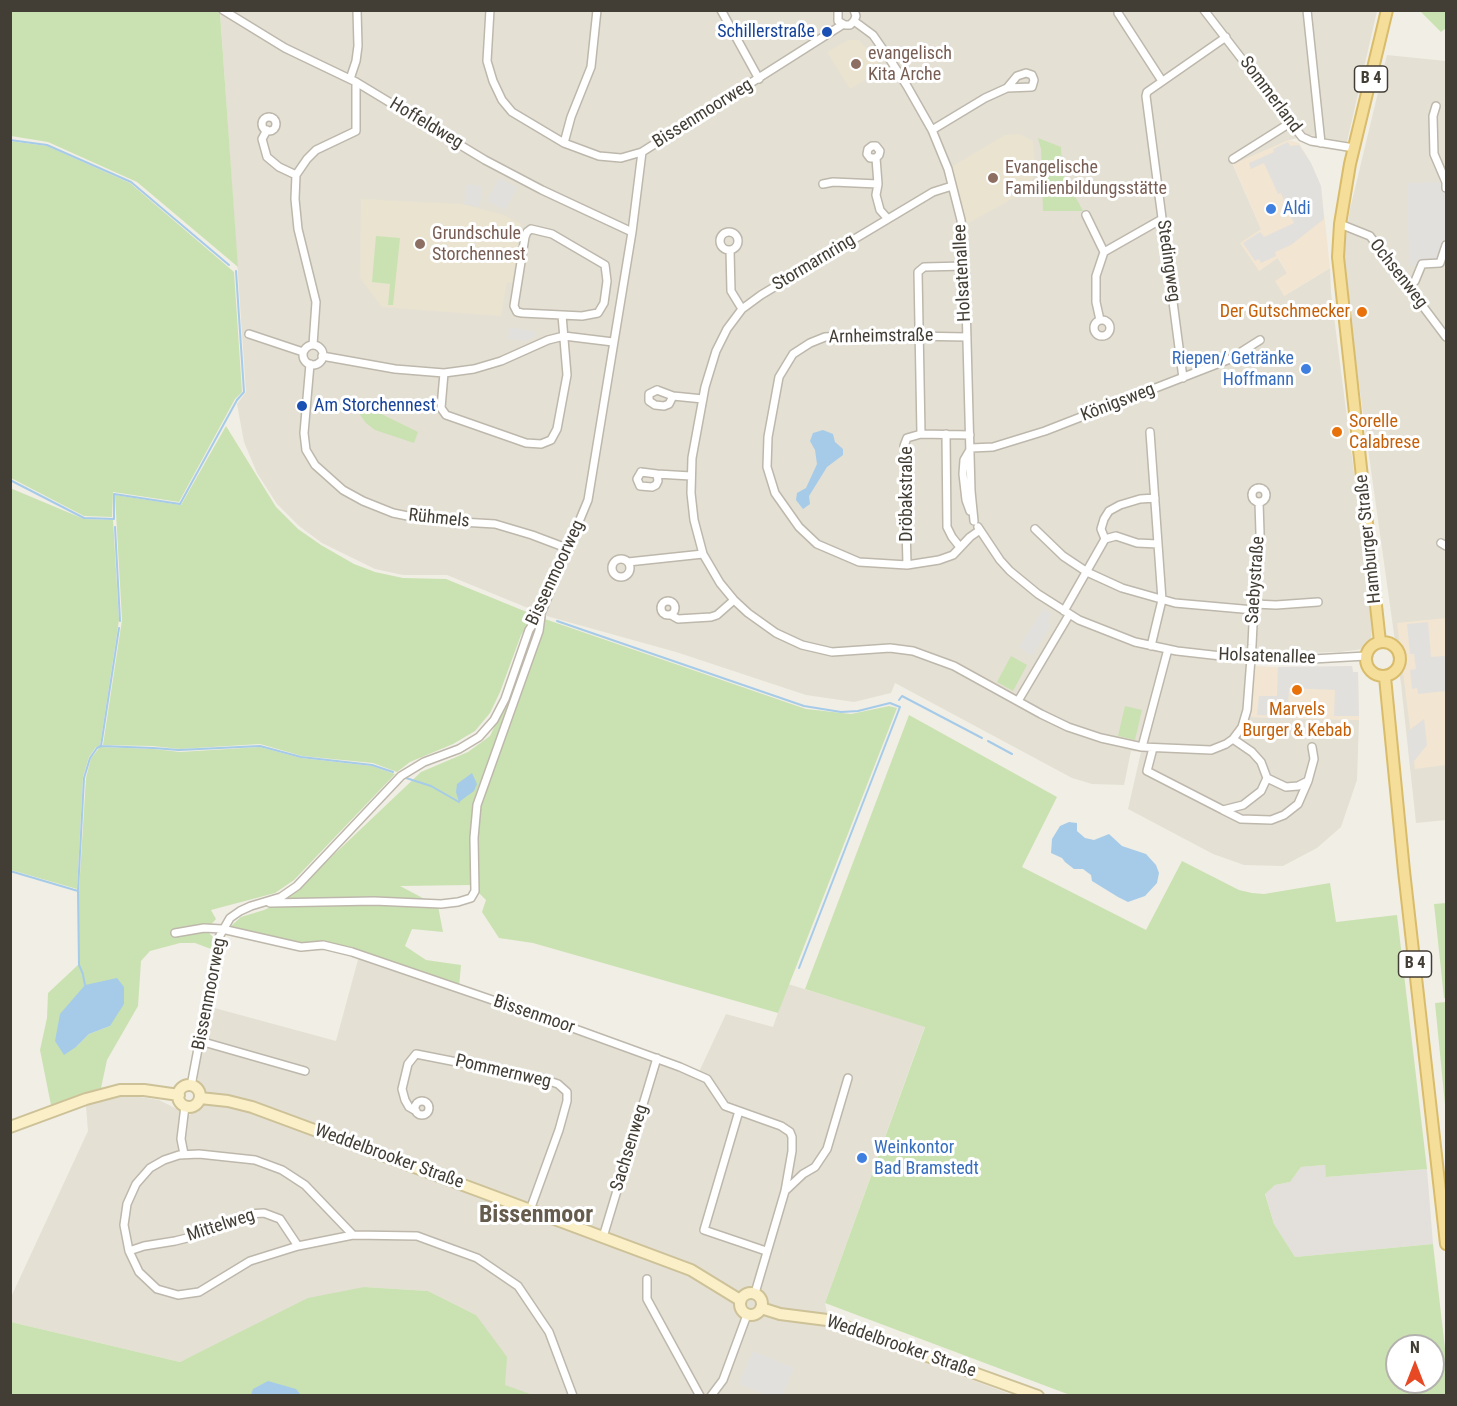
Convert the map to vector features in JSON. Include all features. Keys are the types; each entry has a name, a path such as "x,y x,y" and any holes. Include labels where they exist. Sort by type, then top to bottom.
{"main road":[{"name":"Hamburger Straße","path":"1380,642 1338,257 1340,224 1354,148 1387,10"},
{"path":"1380,642 1395,647 1400,661 1398,669 1385,677 1372,674 1368,669 1366,656 1374,644 1380,642"},
{"name":"B 4","path":"1385,677 1392,759 1446,1244"}],"street":[{"name":"Hoffeldweg","path":"223,10 285,48 353,80 485,160 542,190 632,232"},
{"path":"313,345 316,302 298,229 295,199 296,175 316,150 356,131 353,80 358,46 357,10"},
{"path":"490,10 488,61 493,81 502,100 512,112 564,142 599,156 621,158 642,152"},
{"path":"564,142 571,117 591,67 597,10"},
{"path":"721,10 759,79"},
{"path":"838,10 837,18 843,25"},
{"name":"Bissenmoorweg","path":"191,1086 219,938 230,918 240,910 281,897 297,886 401,776 424,762 459,749 478,737 494,720 529,630 542,611 588,500 632,232 642,152 843,25 848,26 855,16 865,10"},
{"path":"1119,10 1118,13 1162,81"},
{"name":"Sommerland","path":"1204,10 1302,137 1321,143 1354,148"},
{"path":"1307,10 1321,143"},
{"name":"Holsatenallee","path":"855,16 873,35 908,86 932,130 944,158 952,186 962,229 965,266 971,490 974,521 990,546 1010,571 1066,613 1099,629 1151,646 1205,655 1251,658 1312,659 1366,656"},
{"name":"Stedingweg","path":"1183,378 1146,96 1162,81 1226,37"},
{"path":"932,130 1006,88"},
{"path":"1436,106 1433,116 1434,154 1446,182 1446,188"},
{"path":"1233,159 1290,123"},
{"path":"267,130 262,139 267,158 296,175"},
{"path":"876,158 878,184 876,195 880,210 888,219"},
{"path":"823,184 833,182 878,184"},
{"name":"Stormarnring","path":"952,186 933,192 761,295 742,309 727,329 716,351 703,399 691,476 694,520 703,554 720,583 748,614 776,633 802,645 832,652 890,648 931,656 1068,727 1101,738 1142,747 1211,750 1233,739"},
{"path":"1086,215 1104,252"},
{"path":"1100,320 1096,302 1095,276 1104,252 1162,219"},
{"name":"Ochsenweg","path":"1340,224 1370,236 1446,337"},
{"path":"531,229 552,234 605,266 607,281 604,303 597,313 582,316 562,315 522,313 515,309 525,237 531,229"},
{"path":"1408,286 1415,281 1422,264 1440,263 1446,245"},
{"path":"730,250 731,291 742,309"},
{"path":"965,266 924,267 918,272 921,434 970,435"},
{"path":"444,373 441,408 446,415 515,439 541,444 551,440 557,429 567,375 562,315"},
{"path":"249,334 303,352"},
{"path":"322,356 395,369 444,373 474,369 501,361 548,340 564,336 613,342"},
{"name":"Arnheimstraße","path":"967,337 825,337 810,343 793,354 779,377 768,437 766,467 775,493 799,526 817,544 859,562 907,565 946,558 953,555 980,530"},
{"name":"Königsweg","path":"970,448 993,447 1045,431 1236,356 1260,340"},
{"path":"313,345 321,350 322,356 317,364 310,364 304,360 303,352 307,347 313,345"},
{"name":"Rühmels","path":"310,364 304,433 306,450 315,465 343,490 393,513 427,520 495,524 569,549"},
{"path":"673,396 703,399"},
{"path":"1150,432 1162,600 1151,646"},
{"name":"Dröbakstraße","path":"907,565 904,446 907,438 921,434"},
{"path":"946,434 947,527 960,547"},
{"path":"657,474 691,476"},
{"path":"1105,539 1101,529 1109,511 1130,502 1155,498"},
{"name":"Saebystraße","path":"1251,658 1260,533 1259,502"},
{"path":"1035,529 1063,556 1087,572 1122,588 1162,600 1206,607 1254,607 1318,602"},
{"path":"1018,701 1105,539 1116,536 1137,543 1158,544"},
{"path":"628,562 703,554"},
{"path":"671,615 678,619 711,617 717,615 735,600"},
{"path":"262,903 374,901 441,904 471,898 475,891 474,838 477,805 539,631 542,611"},
{"path":"1142,747 1168,649"},
{"path":"1251,658 1246,710 1242,727 1233,739 1252,752 1261,762 1267,778 1286,787 1298,786 1308,781"},
{"path":"1153,748 1148,771 1241,819 1271,820 1284,815 1298,804 1314,759 1312,747"},
{"path":"1223,810 1243,805 1261,791 1267,778"},
{"name":"Bissenmoor","path":"175,933 204,928 222,929 301,947 323,945 352,952 657,1058 707,1079 725,1106 781,1125 790,1132 792,1142 785,1191 755,1293"},
{"path":"200,1041 305,1071"},
{"name":"Pommernweg","path":"416,1111 409,1107 402,1089 408,1064 416,1054 558,1084 567,1092 567,1101 530,1210"},
{"name":"Sachsenweg","path":"603,1237 657,1058"},
{"name":"Bissenmoor","path":"785,1191 803,1174 815,1167 827,1149 848,1078"},
{"path":"191,1086 199,1092 200,1098 195,1106 185,1106 180,1102 179,1095 184,1087 191,1086"},
{"path":"10,1127 86,1099 120,1090 144,1090 179,1095"},
{"name":"Weddelbrooker Straße","path":"200,1098 228,1101 252,1107 603,1237 691,1270 740,1300"},
{"path":"184,1154 181,1139 185,1106"},
{"path":"739,1111 704,1230 766,1251"},
{"path":"353,1235 305,1185 282,1170 245,1159 184,1154 150,1168 136,1184 127,1204 124,1225 129,1251 139,1272 157,1289 178,1295 199,1292 250,1261 298,1246 353,1235 417,1236 477,1258 518,1286 549,1332 573,1395"},
{"path":"789,1168 803,1174"},
{"name":"Mittelweg","path":"129,1251 144,1245 175,1241 211,1232 248,1214 264,1213 280,1219 298,1246"},
{"path":"647,1279 647,1299 700,1395"},
{"path":"755,1293 762,1301 761,1308 754,1315 747,1315 740,1307 740,1300 744,1294 755,1293"},
{"name":"Weddelbrooker Straße","path":"761,1308 780,1314 827,1320 1038,1395"},
{"path":"711,1395 723,1380 747,1315"}],"shaded area":[{"path":"220,11 1377,11 1347,142 1310,135 1289,140 1233,165 1261,229 1259,271 1277,257 1287,273 1284,296 1330,268 1331,293 1363,543 1372,628 1371,639 1363,649 1340,652 1255,654 1251,717 1359,720 1357,780 1341,827 1317,848 1283,866 1244,865 1213,854 1128,809 1141,752 1131,751 1124,785 1092,784 1072,778 895,683 891,693 854,702 806,695 676,652 550,617 447,575 403,575 375,569 322,543 299,526 277,504 257,473 244,442 237,404 246,392"},
{"name":"evangelisch Kita Arche","path":"848,40 859,40 876,58 881,70 850,89 827,52"},
{"path":"1387,55 1446,61 1446,820 1416,823 1401,684 1342,263 1350,209"},
{"name":"Evangelische Familienbildungsstätte","path":"1019,134 1033,141 1035,166 1030,189 965,225 951,167 1005,135"},
{"path":"1289,140 1299,143 1321,186 1330,268 1284,296 1275,281 1287,273 1278,258 1259,271 1240,243 1261,229 1233,164"},
{"name":"Aldi","path":"1288,142 1290,146 1299,145 1311,163 1321,186 1324,219 1291,245 1275,252 1276,256 1261,263 1259,259 1255,261 1243,243 1260,232 1264,237 1294,223 1264,163 1251,169 1249,163 1274,152 1273,149"},
{"path":"499,178 517,187 505,210 487,201"},
{"path":"1446,182 1446,265 1409,266 1407,183"},
{"path":"467,184 482,186 480,207 464,204"},
{"name":"Grundschule Storchennest","path":"361,199 462,204 504,215 521,224 512,283 507,282 501,316 382,307 360,278"},
{"path":"510,327 536,332 536,336 526,341 508,339"},
{"path":"1043,609 1052,614 1047,623 1051,625 1032,656 1019,647"},
{"path":"1446,618 1446,765 1415,769 1397,623"},
{"path":"1428,622 1431,657 1446,656 1446,691 1418,694 1417,688 1412,689 1410,670 1416,669 1414,654 1410,654 1407,624"},
{"path":"1254,666 1291,668 1352,666 1353,672 1358,672 1359,720 1251,717"},
{"path":"1352,666 1353,672 1358,672 1359,716 1334,716 1335,690 1289,688 1288,708 1279,708 1279,716 1257,715 1259,696 1277,696 1278,667"},
{"path":"1424,719 1427,745 1410,766 1407,732"},
{"path":"359,956 698,1074 726,1014 773,1027 788,984 925,1026 825,1303 828,1319 819,1324 1013,1395 504,1395 476,1315 428,1291 364,1287 232,1338 180,1362 11,1322 11,1297 88,1131 86,1106 111,1096 133,1096 159,1100 189,1115 202,1108 197,1076 211,1007 336,1041"},
{"path":"1325,1165 1327,1177 1427,1169 1433,1244 1295,1257 1274,1224 1265,1193 1275,1185 1290,1182 1301,1167"},
{"path":"753,1351 794,1368 782,1395 766,1395 739,1384"}],"green space":[{"path":"11,10 217,10 220,13 238,267 137,182 48,142 11,136"},
{"path":"1420,11 1446,11 1446,28 1441,32"},
{"path":"1038,138 1061,147 1062,172 1083,211 1043,211 1041,149"},
{"path":"10,141 47,146 130,183 234,272 242,392 235,399 179,502 113,492 112,517 84,516 11,478"},
{"path":"376,236 400,238 393,305 388,305 390,284 372,282"},
{"path":"356,409 375,411 418,432 414,443 375,430 366,423"},
{"path":"226,426 276,507 298,529 321,545 354,564 375,572 403,578 446,579 534,615 521,635 490,713 475,731 453,744 410,762 397,772 373,763 302,756 260,744 180,749 103,745 122,620 115,495 181,505"},
{"path":"10,488 84,519 113,520 119,620 100,746 96,747 89,757 83,777 77,889 11,870"},
{"path":"539,617 806,709 851,714 889,706 897,708 778,1013 533,943 499,938 482,912 486,900 471,885 400,886 438,906 443,932 412,929 405,946 426,960 461,965 459,987 351,950 302,946 232,930 230,927 241,917 286,900 421,772 468,752 490,736 513,687 530,633"},
{"path":"1011,656 1027,665 1013,691 997,682"},
{"path":"1125,706 1142,710 1135,740 1118,736"},
{"path":"909,715 1057,797 1022,867 1146,930 1182,861 1239,890 1252,893 1264,894 1330,883 1336,922 1397,915 1427,1169 1326,1177 1325,1165 1301,1167 1290,1182 1275,1185 1265,1194 1274,1224 1295,1257 1433,1244 1443,1334 1385,1334 1385,1394 1445,1394 1445,1348 1446,1395 1070,1395 825,1303 925,1027 805,989"},
{"path":"100,747 180,752 260,747 301,758 372,766 395,774 294,880 275,893 211,910 216,919 206,930 213,937 211,949 195,943 180,943 150,951 141,961 138,1006 107,1060 101,1088 51,1105 40,1050 47,1018 48,993 79,964 79,891 86,778 91,758","holes":["60,1014 110,1026 89,1034 76,1047"]},
{"path":"1446,903 1446,998 1444,998 1434,904"},
{"path":"1446,1002 1446,1115 1435,1003"},
{"path":"364,1287 428,1291 476,1315 507,1357 505,1385 533,1395 561,1395 11,1396 11,1322 180,1362 308,1298"}],"water":[{"path":"823,430 833,434 835,442 843,449 843,455 827,467 809,496 810,504 803,509 796,500 797,493 806,488 817,464 815,450 810,441 813,433"},
{"path":"472,773 477,784 474,791 459,802 456,792 457,784"},
{"path":"1069,822 1077,823 1077,831 1085,838 1094,840 1109,834 1122,846 1146,854 1156,865 1159,873 1157,883 1145,896 1128,902 1092,881 1091,875 1083,869 1074,869 1062,858 1051,853 1052,839 1060,826"},
{"path":"117,978 124,987 124,1004 110,1026 89,1034 64,1055 55,1041 60,1014 85,985"},
{"path":"268,1381 296,1389 301,1395 251,1395 253,1389"}],"waterway":[{"path":"10,140 47,145 131,182 229,265"},
{"path":"10,480 84,518 114,519 114,494 180,504 237,400 244,392 236,271"},
{"path":"115,527 120,621"},
{"path":"557,621 804,706 841,712 858,711 890,703 900,707 799,968"},
{"path":"119,628 101,746 179,750 260,746 301,757 372,765 393,772"},
{"path":"899,700 902,696 982,738"},
{"path":"988,741 1012,754"},
{"path":"78,890 84,778 90,758 101,746"},
{"path":"406,778 431,786 459,802"},
{"path":"10,871 78,891 79,965 83,974"},
{"path":"83,975 85,985"}],"place":[{"name":"Schillerstraße","path":"827,32"},
{"name":"evangelisch Kita Arche","path":"856,64"},
{"name":"Evangelische Familienbildungsstätte","path":"993,178"},
{"name":"Aldi","path":"1271,209"},
{"name":"Grundschule Storchennest","path":"420,244"},
{"name":"Der Gutschmecker","path":"1362,312"},
{"name":"Riepen/ Getränke Hoffmann","path":"1306,369"},
{"name":"Am Storchennest","path":"302,406"},
{"name":"Sorelle Calabrese","path":"1337,432"},
{"name":"Marvels Burger & Kebab","path":"1297,690"},
{"name":"Weinkontor Bad Bramstedt","path":"862,1158"}],"district":[{"name":"Bissenmoor","path":"536,1216"}]}
